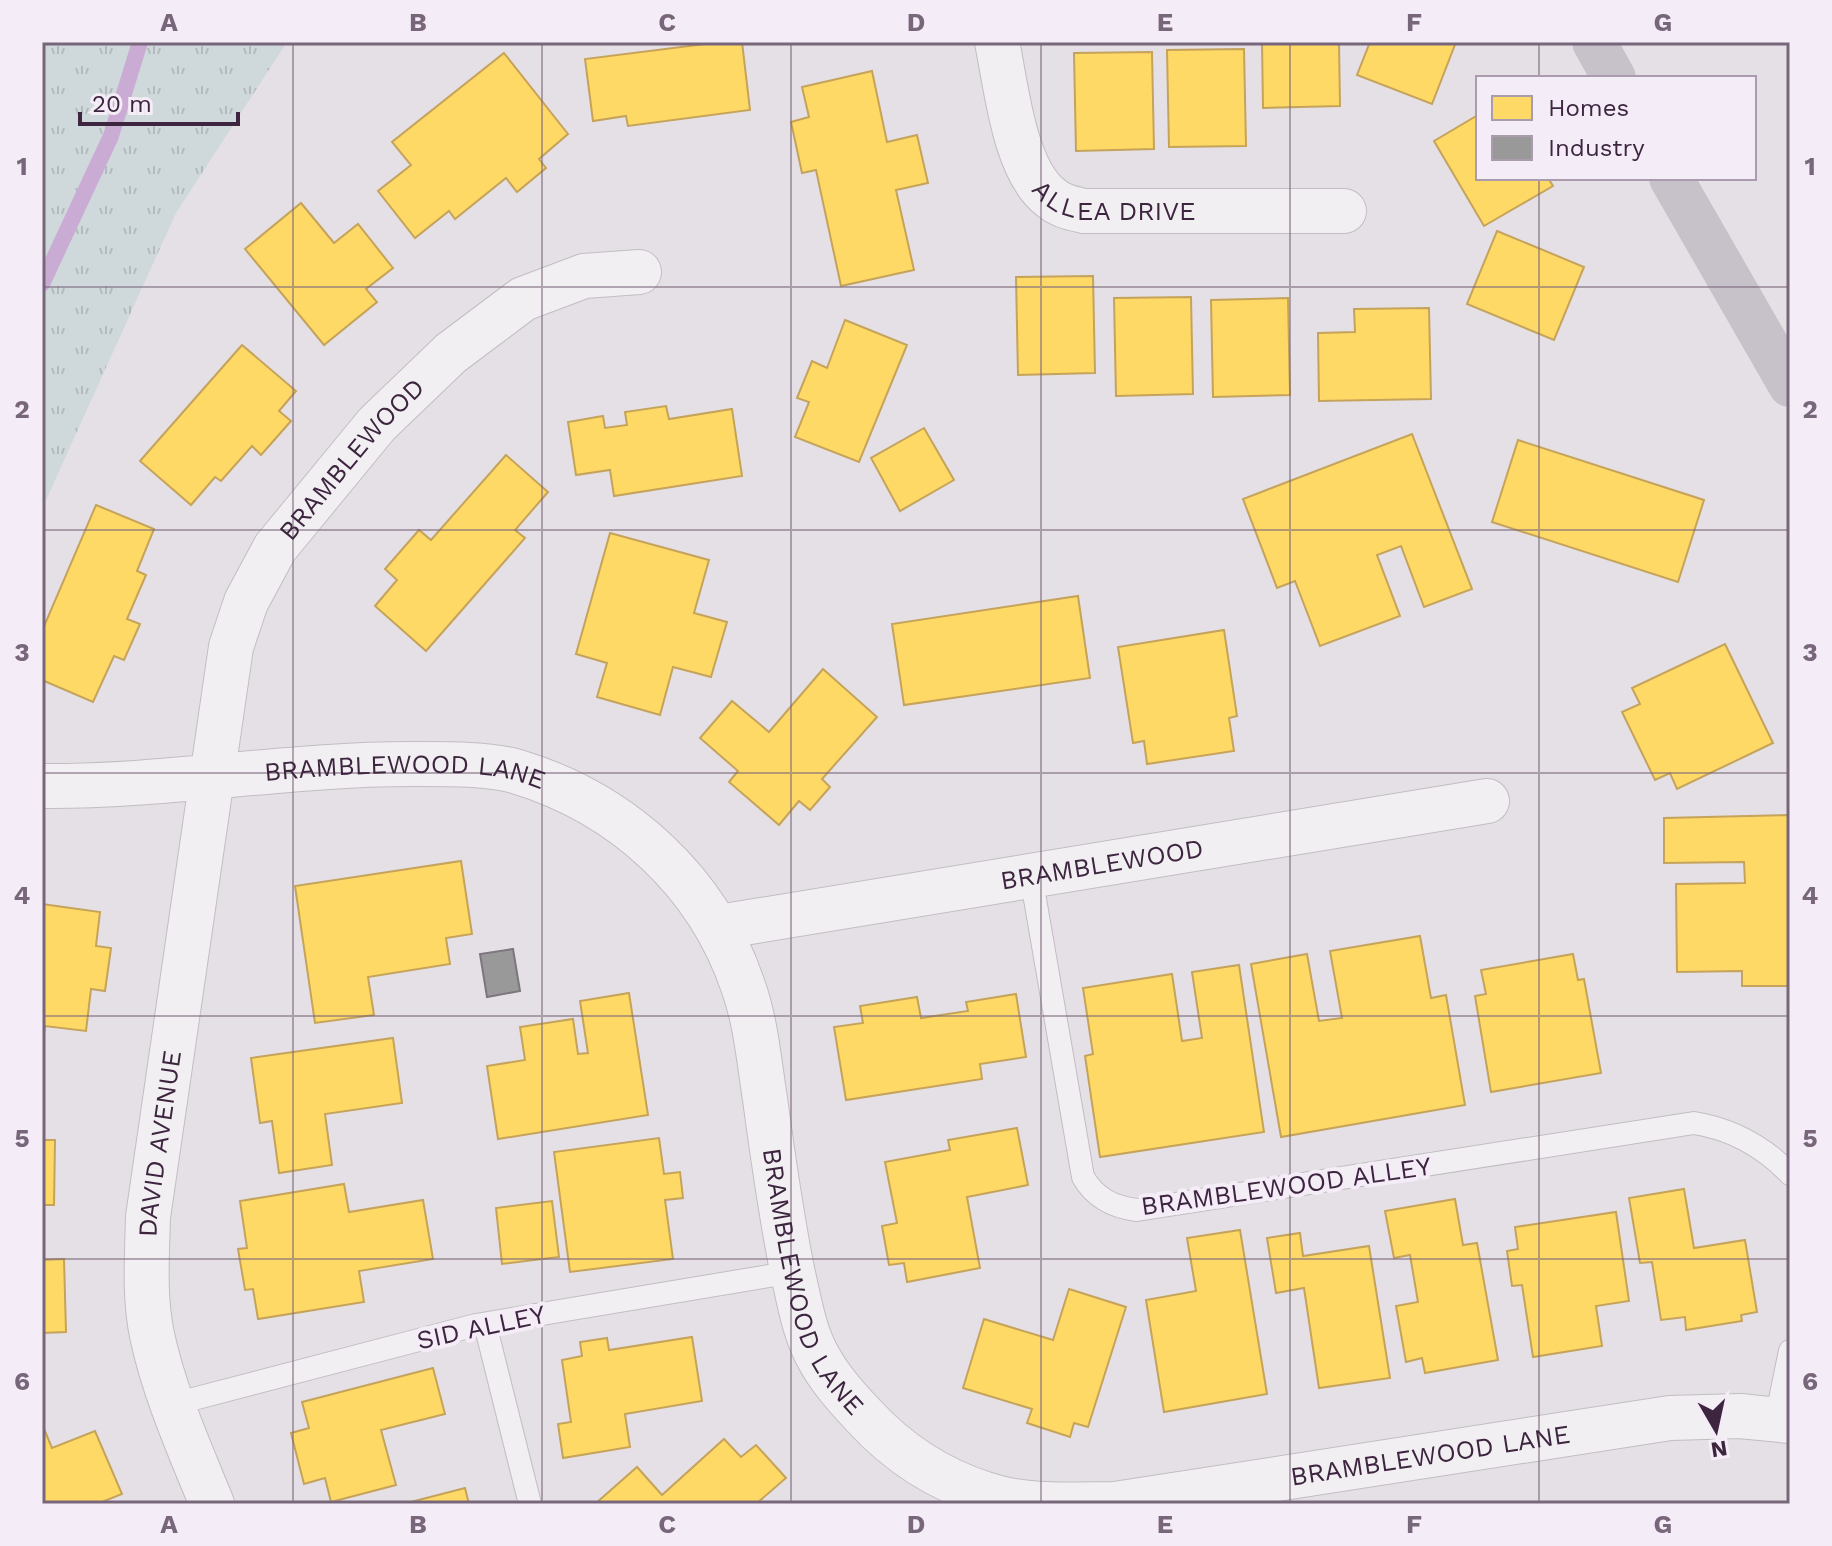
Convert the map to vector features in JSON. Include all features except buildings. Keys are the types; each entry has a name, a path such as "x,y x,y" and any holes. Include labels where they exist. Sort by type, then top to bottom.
{"main road":[{"path":"1594,42 1613,76"},
{"path":"1672,180 1790,385"}],"street":[{"name":"ALLEA DRIVE","path":"997,42 1020,147 1032,175 1048,196 1063,206 1084,211 1344,211"},
{"name":"BRAMBLEWOOD","path":"211,777 231,647 246,602 275,548 377,424 451,353 523,299 584,276 639,272"},
{"name":"BRAMBLEWOOD LANE","path":"42,786 371,764 446,764 515,770 567,791 632,828 677,870 719,927 744,986 755,1032 785,1239 816,1353 842,1392 881,1435 933,1474 987,1495 1037,1504 1115,1504 1301,1483 1670,1418 1740,1416 1783,1420"},
{"name":"DAVID AVENUE","path":"211,777 148,1217 146,1280 152,1334 174,1404 212,1504"},
{"name":"BRAMBLEWOOD","path":"719,927 1487,801"}],"lane":[{"name":"BRAMBLEWOOD ALLEY","path":"1031,876 1083,1177 1090,1189 1112,1204 1137,1210 1694,1123 1733,1133 1772,1155 1790,1174"},
{"name":"SID ALLEY","path":"174,1404 485,1324 793,1272"},
{"path":"485,1324 530,1504"},
{"path":"1783,1420 1790,1351"}],"green space":[{"path":"42,42 287,42 176,213 42,509"}],"waterway":[{"path":"42,284 111,136 140,42"}]}
